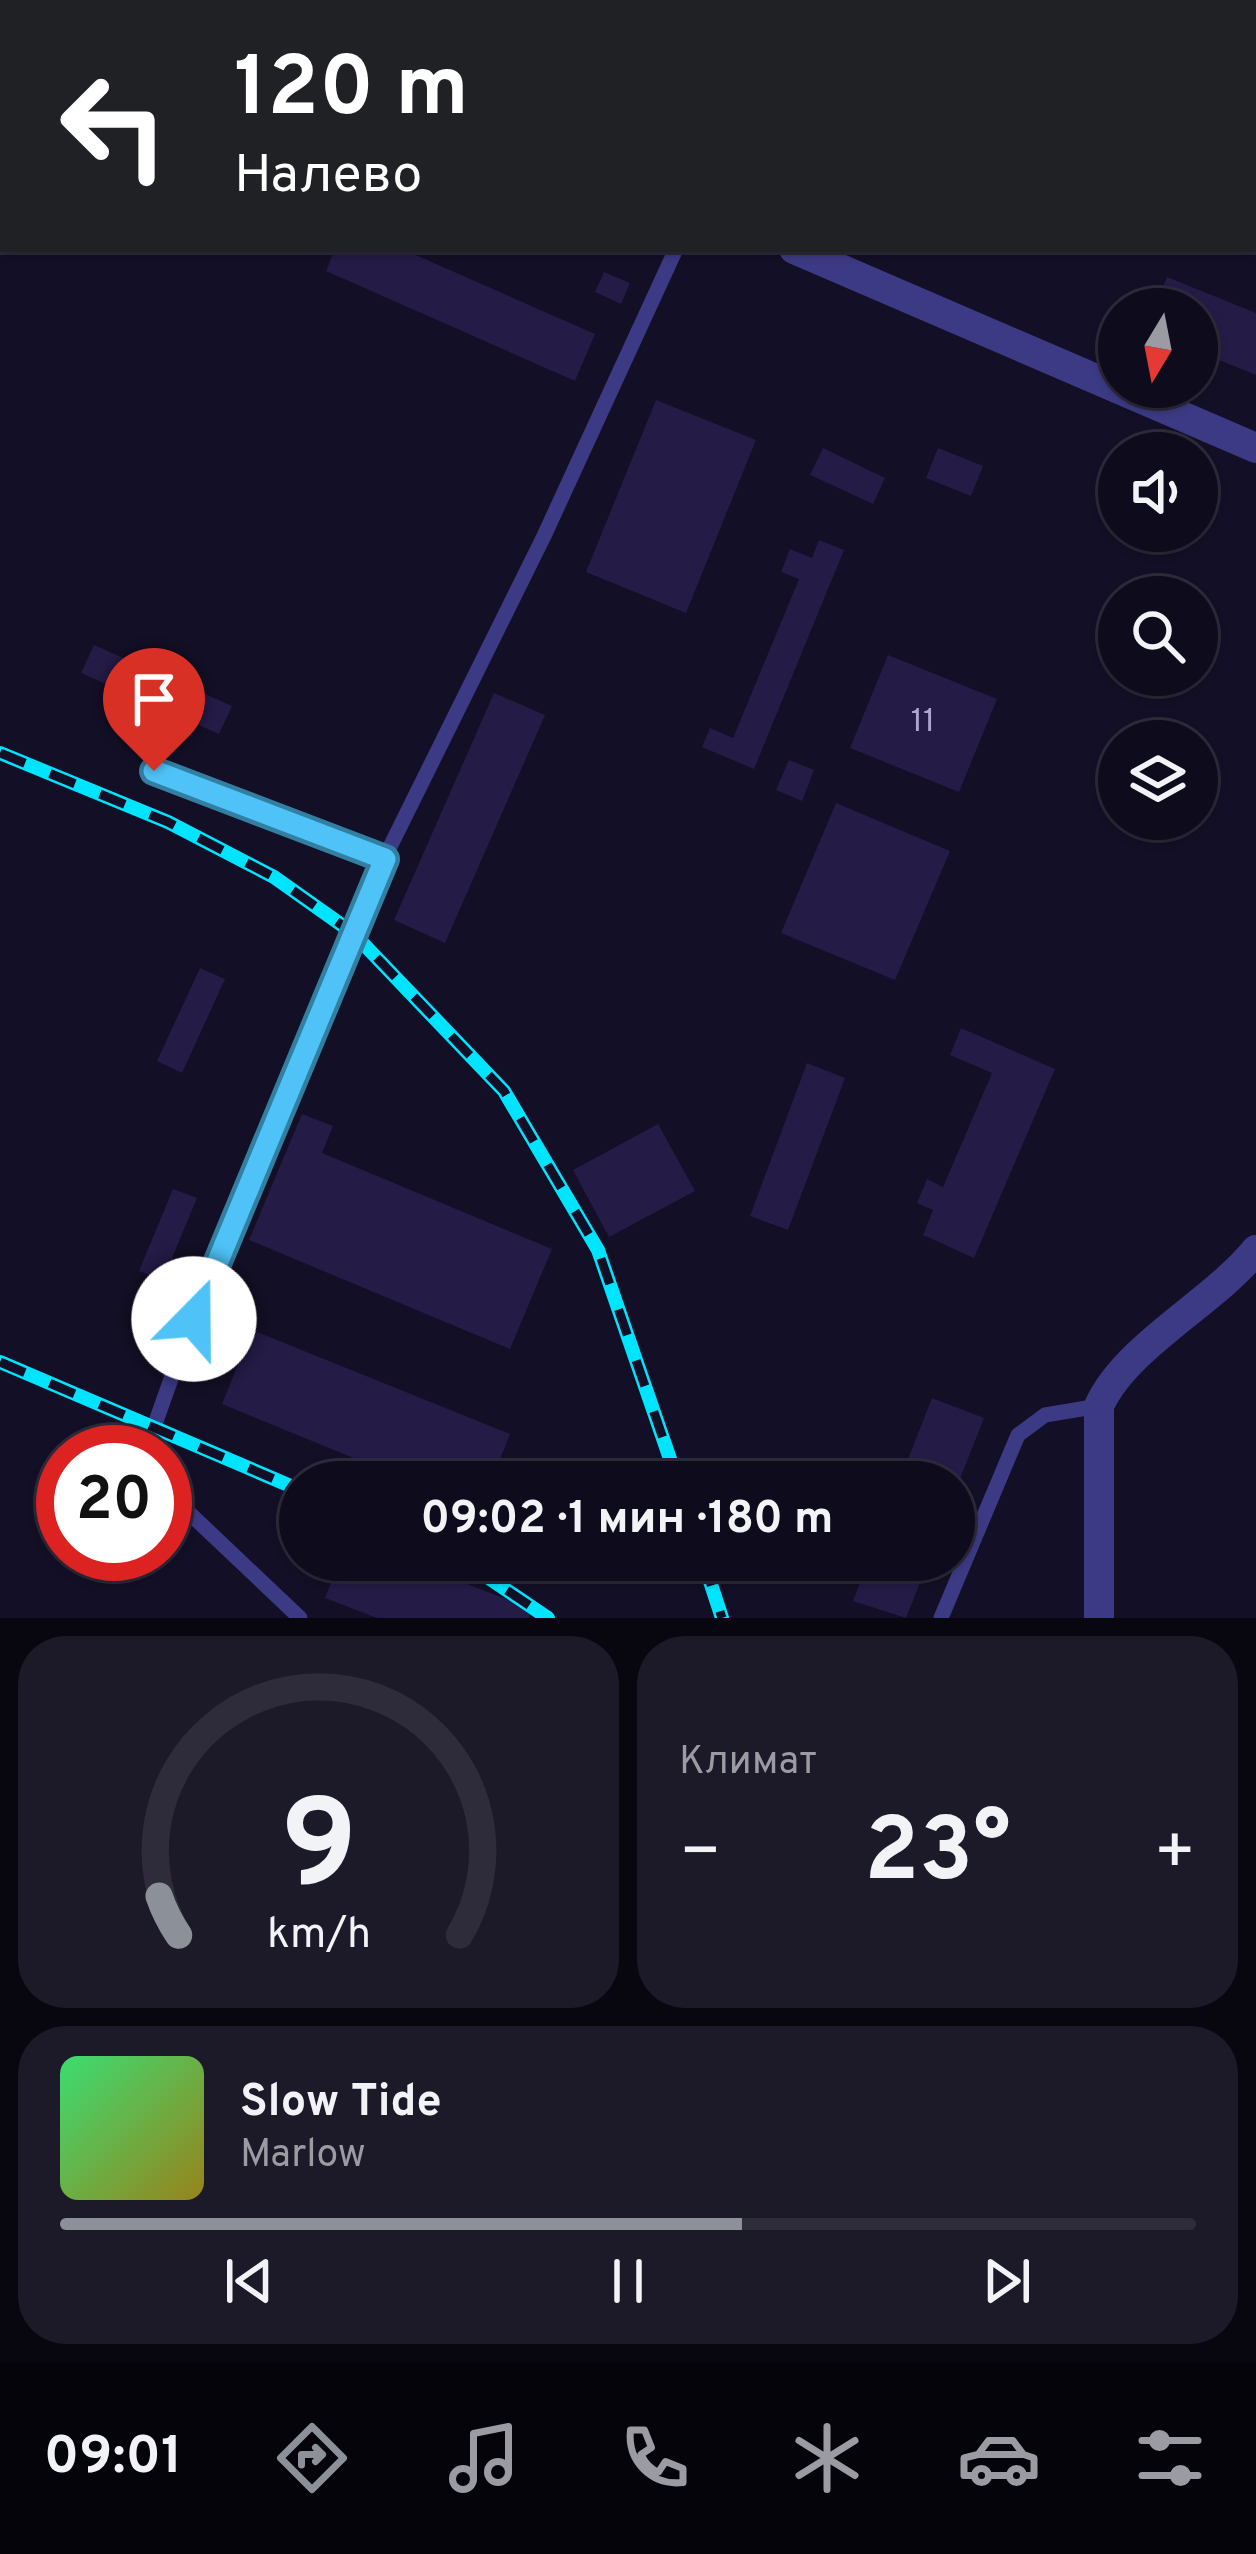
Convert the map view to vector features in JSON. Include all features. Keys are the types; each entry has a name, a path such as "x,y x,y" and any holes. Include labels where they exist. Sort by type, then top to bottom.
{"street":[{"path":"801,252 1256,448"},
{"path":"1099,1618 1099,1406 1107,1388 1128,1365 1236,1274 1256,1250"}],"lane":[{"path":"155,1425 385,859 544,536 675,252"},
{"path":"154,771 385,859"},
{"path":"941,1618 1018,1435 1045,1415 1099,1406"},
{"path":"192,1516 300,1618"}],"building":[{"path":"334,252 409,252 595,334 575,381 326,271"},
{"path":"604,272 630,283 621,304 595,292"},
{"path":"1167,277 1194,288 1163,288"},
{"path":"1218,298 1256,313 1256,375 1218,360"},
{"path":"656,400 756,440 686,613 586,572"},
{"path":"823,448 885,478 873,504 810,475"},
{"path":"938,448 983,466 971,496 926,478"},
{"path":"819,540 844,550 754,769 702,747 710,728 733,738 799,579 781,572 790,549 812,558"},
{"path":"94,645 232,706 219,734 81,673"},
{"path":"888,655 997,699 959,792 850,748"},
{"path":"494,693 545,715 445,943 394,920"},
{"path":"789,760 814,770 802,801 776,790"},
{"path":"836,803 950,851 895,980 781,933"},
{"path":"200,968 225,979 182,1073 157,1061"},
{"path":"961,1028 1055,1069 974,1258 923,1235 933,1210 917,1203 927,1179 943,1187 992,1073 950,1055"},
{"path":"807,1063 845,1078 788,1230 750,1216"},
{"path":"302,1114 333,1126 322,1153 552,1249 510,1349 249,1240"},
{"path":"658,1124 695,1191 609,1237 573,1170"},
{"path":"173,1189 197,1198 172,1258 188,1264 178,1287 139,1271"},
{"path":"252,1330 510,1434 499,1461 361,1461 222,1404"},
{"path":"932,1398 984,1418 967,1461 907,1461"},
{"path":"332,1581 459,1581 532,1609 529,1618 377,1618 325,1598"},
{"path":"861,1581 921,1581 906,1618 853,1601"}],"railway":[{"path":"0,753 168,822 274,877 353,933 504,1091 598,1250 671,1461"},
{"path":"0,1362 279,1481"},
{"path":"493,1581 548,1618"},
{"path":"710,1581 722,1618"}],"route":[{"path":"154,771 385,859 194,1319"}]}
